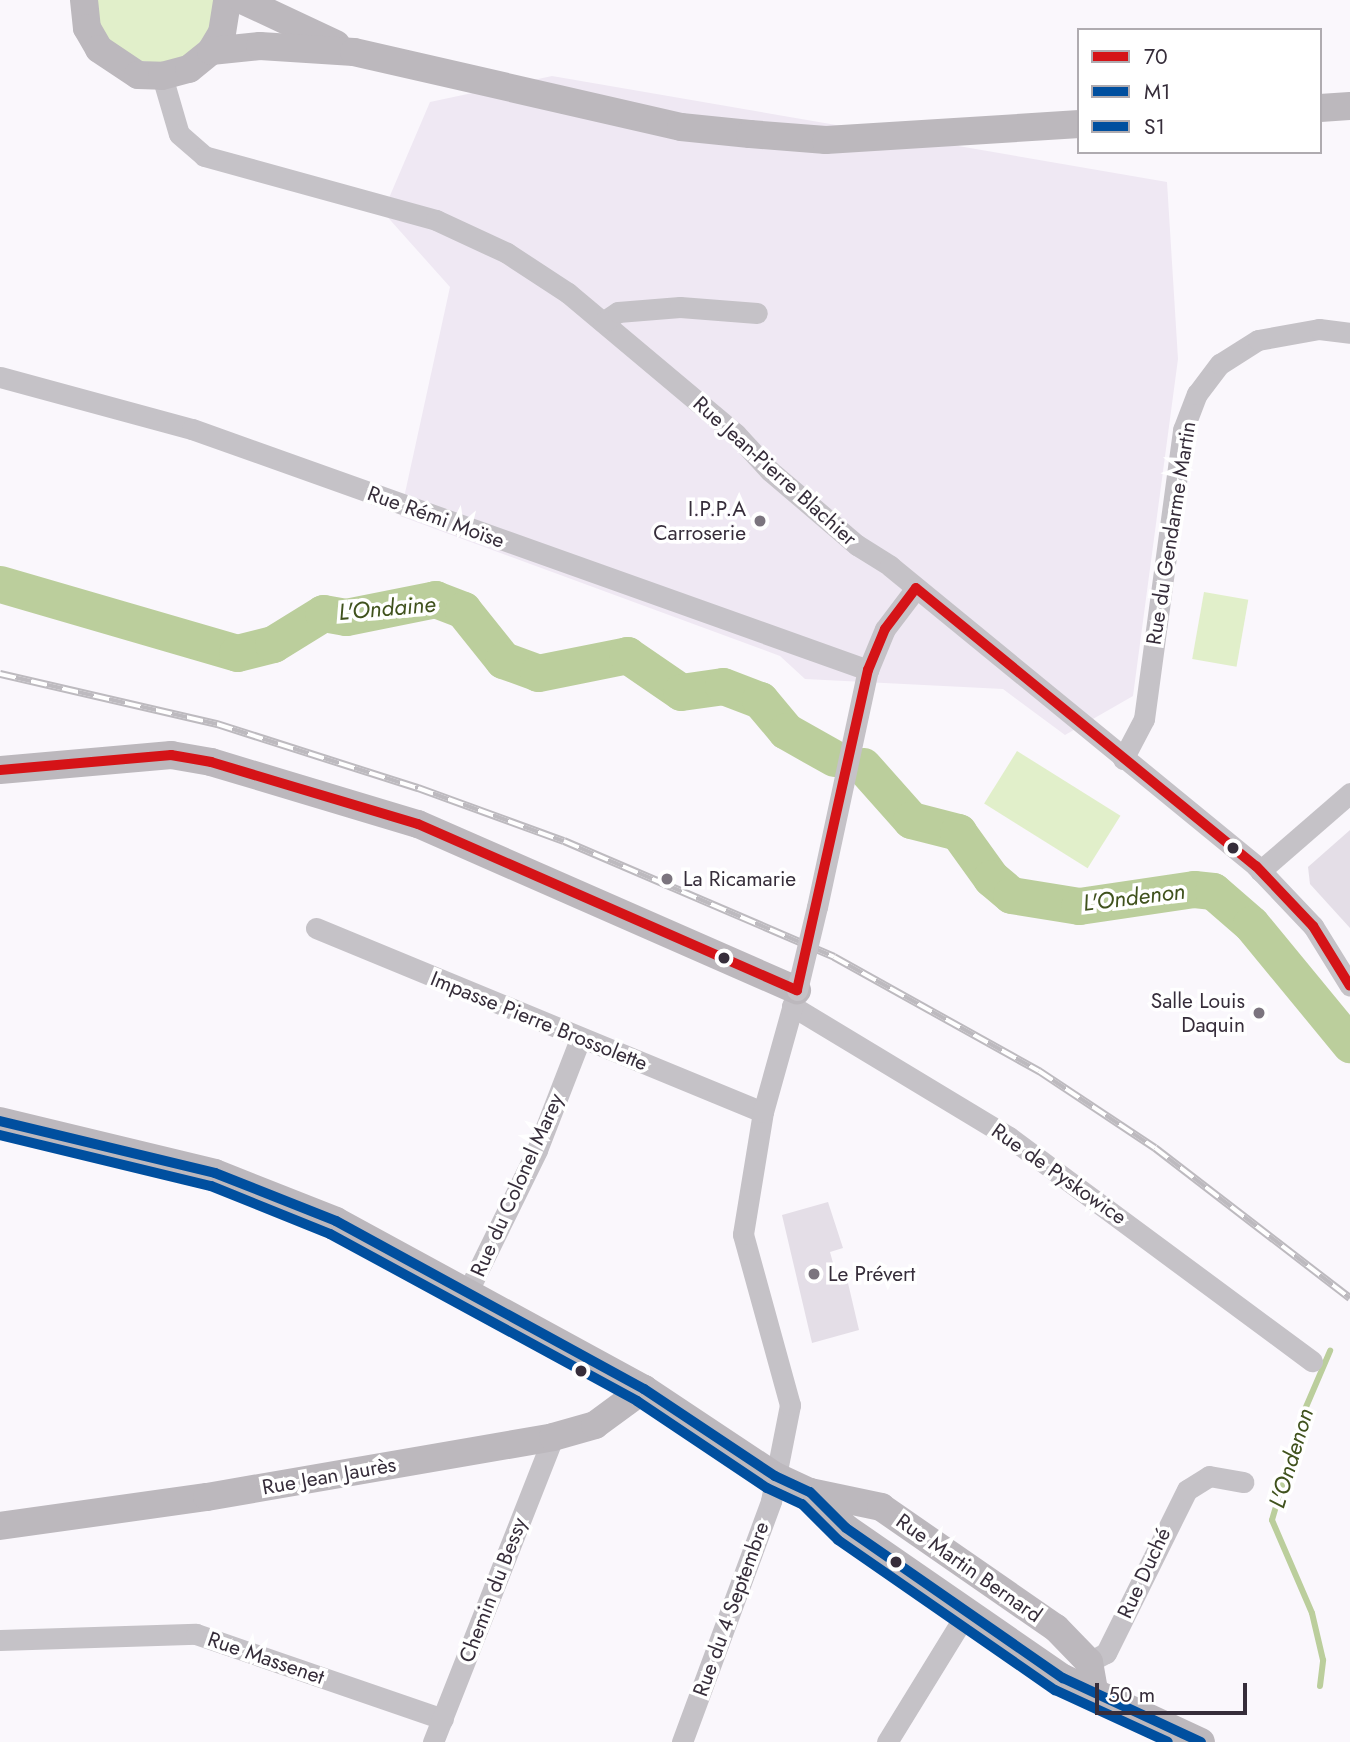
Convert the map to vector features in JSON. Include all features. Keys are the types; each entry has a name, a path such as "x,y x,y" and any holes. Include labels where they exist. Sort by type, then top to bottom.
{"main road":[{"path":"82,2 93,39 117,65 162,76 189,69 211,51 222,33 227,0"},
{"path":"242,0 355,52"},
{"path":"211,51 260,46 355,52 681,127 750,134 826,140 1077,124"},
{"path":"1322,108 1350,106"},
{"path":"0,770 171,755 211,762 418,824 795,998"},
{"path":"0,1121 215,1173 336,1221 644,1389 775,1476 810,1492 846,1528 1063,1678 1094,1689 1201,1742"},
{"name":"Rue Jean Jaurès","path":"2,1530 553,1437 594,1426 644,1389"},
{"name":"Rue Martin Bernard","path":"810,1492 881,1507 1061,1632 1089,1662"},
{"path":"1089,1662 1094,1689"}],"street":[{"name":"Rue Jean-Pierre Blachier","path":"162,76 179,134 204,156 436,220 531,268 603,322 857,545 916,588 1260,870 1313,926 1350,986"},
{"path":"603,322 618,312 680,307 757,313"},
{"name":"Rue du Gendarme Martin","path":"1123,758 1143,719 1183,430 1197,394 1220,364 1258,340 1319,329 1350,333"},
{"name":"Rue Rémi Moïse","path":"0,377 192,429 868,670"},
{"path":"868,670 885,629 916,588"},
{"name":"Rue du 4 Septembre","path":"682,1742 771,1501 790,1405 743,1234 763,1112 817,907 868,670"},
{"path":"1260,870 1350,793"},
{"name":"Impasse Pierre Brossolette","path":"316,929 763,1112"},
{"name":"Rue de Pyskowice","path":"795,998 1009,1138 1312,1361"},
{"name":"Rue du Colonel Marey","path":"468,1291 537,1150 580,1039"},
{"name":"Chemin du Bessy","path":"433,1742 553,1437"},
{"name":"Rue Duché","path":"1089,1662 1106,1653 1171,1516 1199,1480 1209,1476 1243,1482"},
{"path":"887,1742 967,1612"},
{"name":"Rue Massenet","path":"0,1640 196,1634 443,1718"}],"shaded area":[{"path":"552,76 1167,182 1178,359 1133,696 1065,735 1003,689 805,679 780,656 400,516 450,287 383,212 430,102"}],"green space":[{"path":"94,0 217,0 212,28 187,57 169,64 131,60 102,35"},
{"path":"1204,592 1248,600 1237,667 1192,659"},
{"path":"1017,751 1120,816 1088,868 984,804"}],"building":[{"path":"1350,830 1350,928 1310,884 1308,867"},
{"name":"Le Prévert","path":"828,1202 843,1248 830,1252 839,1285 848,1283 859,1330 812,1343 782,1215"}],"waterway":[{"name":"L'Ondaine","path":"0,584 237,653 273,644 323,613 346,617 435,599 463,610 503,660 538,673 627,655 681,692 723,686 760,700 786,731 834,758"},
{"name":"L'Ondenon","path":"863,766 911,820 958,832 991,878 1011,895 1079,906 1194,889 1213,891 1251,924 1350,1044"},
{"name":"L'Ondenon","path":"1320,1686 1323,1660 1312,1613 1272,1520 1303,1414 1330,1351"}],"railway":[{"path":"0,674 217,724 418,788 564,841 834,957 1039,1071 1155,1148 1350,1298"}],"transit line":[{"name":"70","path":"916,588 1256,866 1313,926 1350,986"},
{"name":"70","path":"797,990 868,670 885,629 916,588"},
{"name":"70","path":"0,770 171,755 211,762 418,824 797,990"},
{"name":"M1","path":"0,1121 215,1173 336,1221 644,1389 775,1476 810,1492 846,1528 1063,1678 1201,1742"},
{"name":"S1","path":"0,1135 211,1186 330,1234 637,1401 767,1488 802,1504 838,1540 1055,1690 1168,1742"}],"place":[{"name":"I.P.P.A Carroserie","path":"760,521"},
{"name":"La Ricamarie","path":"667,879"},
{"name":"Salle Louis Daquin","path":"1259,1013"},
{"name":"Le Prévert","path":"814,1274"}]}
